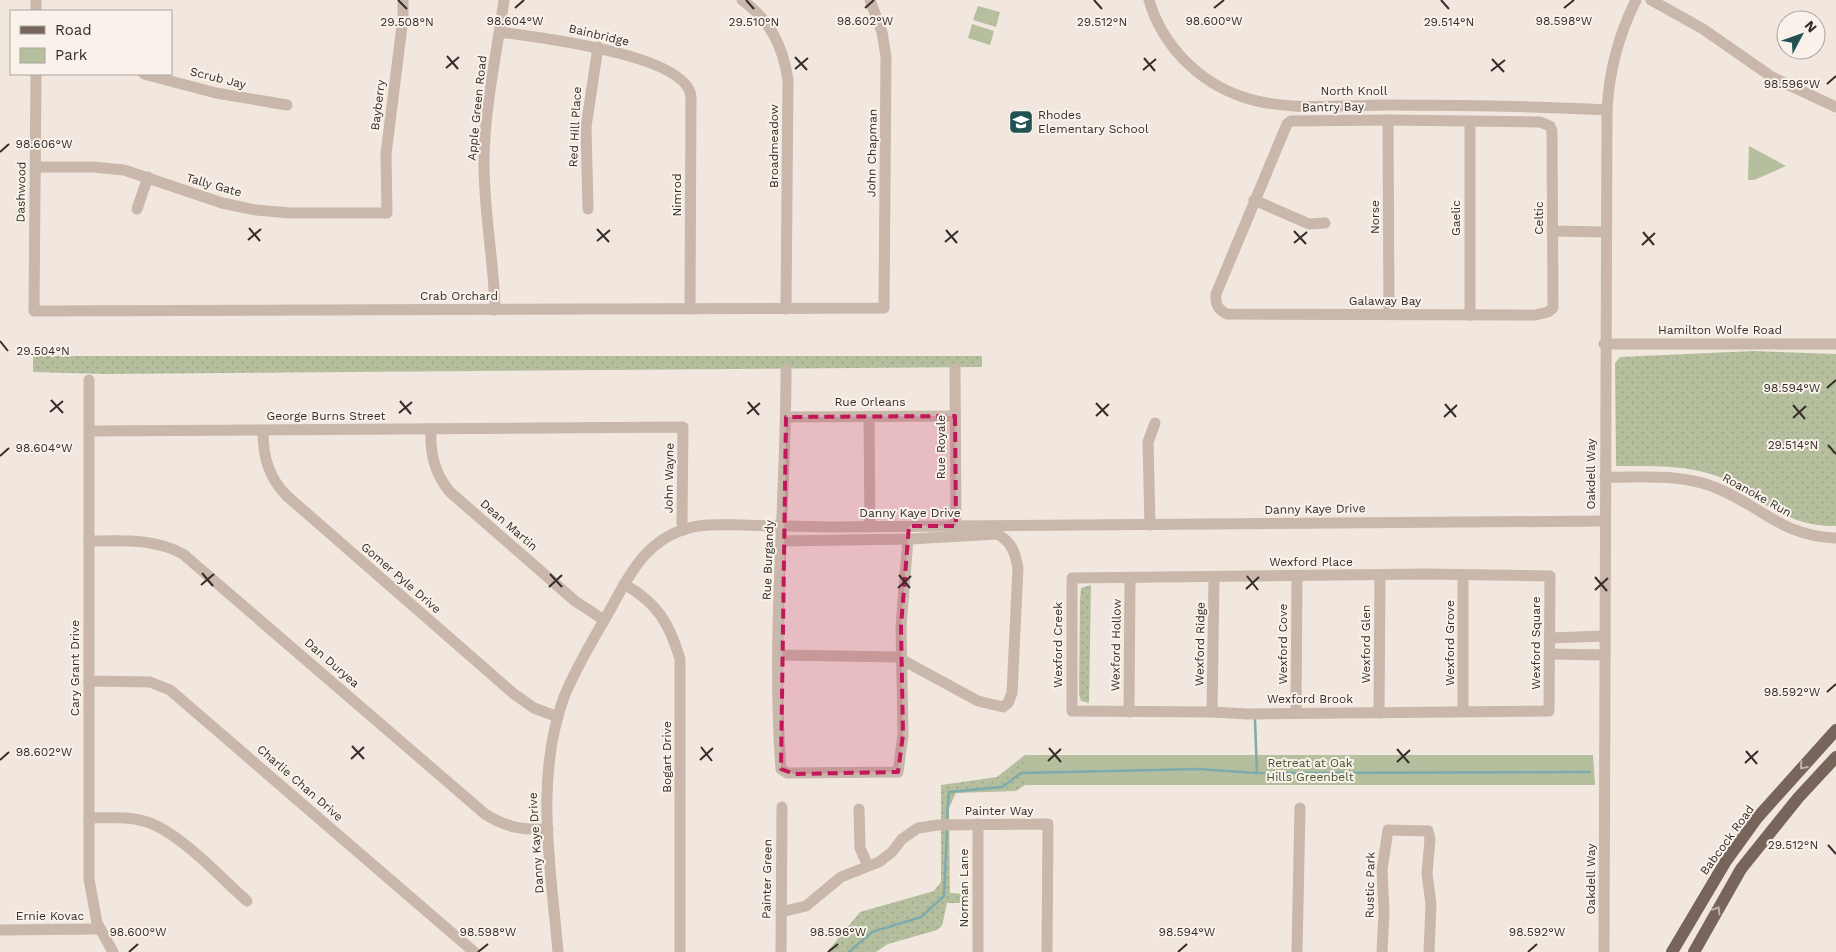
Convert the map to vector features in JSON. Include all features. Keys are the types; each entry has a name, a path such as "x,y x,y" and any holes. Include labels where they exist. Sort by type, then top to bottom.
{"main road":[{"name":"Babcock Road","path":"1672,952 1726,861 1757,818 1836,730"},
{"path":"1694,952 1741,869 1798,798 1836,757"}],"street":[{"name":"Bayberry","path":"387,213 386,154 403,18 403,0"},
{"name":"Apple Green Road","path":"495,310 494,274 484,190 484,157 504,0"},
{"name":"Broadmeadow","path":"742,0 758,12 771,29 781,47 788,80 786,309"},
{"name":"John Chapman","path":"870,0 882,32 886,57 884,308"},
{"name":"North Knoll","path":"1149,0 1160,28 1170,43 1204,78 1229,92 1262,102 1301,105 1475,105 1607,110"},
{"name":"Oakdell Way","path":"1604,952 1604,344 1607,110 1608,92 1618,46 1636,0"},
{"path":"1651,0 1703,29 1772,77 1836,107"},
{"name":"Bainbridge","path":"500,32 598,47 654,65 686,83"},
{"name":"Red Hill Place","path":"588,209 586,127 598,47"},
{"name":"Dashwood","path":"34,310 36,75"},
{"name":"Scrub Jay","path":"148,75 216,93 286,105"},
{"name":"Nimrod","path":"686,83 691,97 690,309"},
{"name":"Norse","path":"1388,120 1389,314"},
{"name":"Bantry Bay","path":"1218,309 1216,294 1285,127 1291,121 1540,122 1550,126"},
{"name":"Gaelic","path":"1470,121 1470,315"},
{"name":"Celtic","path":"1550,126 1552,131 1553,304 1551,310"},
{"name":"Tally Gate","path":"36,167 108,168 148,177 213,201 256,210 290,213 387,213"},
{"path":"137,209 148,177"},
{"path":"1254,200 1309,224 1325,223"},
{"path":"1552,231 1605,232"},
{"name":"Crab Orchard","path":"34,310 884,308"},
{"name":"Galaway Bay","path":"1218,309 1227,314 1470,315 1535,315 1551,310"},
{"name":"Hamilton Wolfe Road","path":"1604,344 1836,344"},
{"name":"Rue Royale","path":"955,369 956,526"},
{"name":"Rue Burgandy","path":"786,370 779,655 781,769 787,773 898,772 903,735 902,659"},
{"name":"Cary Grant Drive","path":"89,380 90,894 100,929 113,952"},
{"path":"869,416 870,527"},
{"name":"Rue Orleans","path":"786,417 955,416"},
{"path":"1150,525 1148,442 1155,422"},
{"name":"George Burns Street","path":"89,431 683,428"},
{"name":"John Wayne","path":"683,428 682,523 684,530"},
{"name":"Dean Martin","path":"431,429 432,460 441,480 450,492 575,601 604,620"},
{"name":"Gomer Pyle Drive","path":"263,430 265,457 269,472 287,496 514,694 534,708 558,716"},
{"name":"Roanoke Run","path":"1605,477 1677,478 1694,481 1727,492 1783,526 1812,535 1836,538"},
{"name":"Danny Kaye Drive","path":"558,952 546,784 549,756 558,716 576,671 635,564 665,538 684,530 718,525 870,527 1605,521"},
{"path":"902,659 901,626 908,539 907,526"},
{"path":"779,655 898,657 978,701 1003,707 1008,702 1012,693 1018,568 1014,549 1006,538 997,534 908,539 781,541"},
{"name":"Dan Duryea","path":"89,541 143,541 160,543 183,554 485,814 501,824 515,828 548,829"},
{"name":"Wexford Place","path":"1072,578 1380,575 1550,576"},
{"name":"Wexford Glen","path":"1379,713 1380,575"},
{"name":"Wexford Cove","path":"1296,712 1297,576"},
{"name":"Wexford Grove","path":"1463,576 1463,711"},
{"name":"Wexford Square","path":"1549,711 1550,576"},
{"name":"Wexford Ridge","path":"1212,712 1214,577"},
{"name":"Wexford Creek","path":"1072,578 1072,712"},
{"name":"Wexford Hollow","path":"1129,712 1130,578"},
{"name":"Bogart Drive","path":"624,584 646,598 655,607 670,630 680,659 680,952"},
{"path":"1550,638 1604,636"},
{"path":"1572,637 1572,655"},
{"path":"1550,654 1604,655"},
{"name":"Charlie Chan Drive","path":"89,681 150,682 161,685 176,694 474,952"},
{"name":"Wexford Brook","path":"1072,712 1212,712 1247,714 1296,712 1549,711"},
{"name":"Painter Green","path":"781,952 782,807"},
{"path":"1297,952 1300,808"},
{"path":"859,809 860,848 868,866"},
{"path":"89,818 128,818 145,821 161,827 176,838 246,901"},
{"name":"Norman Lane","path":"978,824 978,952"},
{"name":"Painter Way","path":"780,912 806,906 841,877 895,855 902,838 918,828 938,825 1048,824 1047,952"},
{"name":"Rustic Park","path":"1382,952 1384,912 1382,870 1388,830 1428,832 1430,839 1427,874 1431,913 1429,952"},
{"name":"Ernie Kovac","path":"0,930 100,929"}],"highlighted area":[{"path":"955,416 956,526 909,526 901,626 903,735 898,772 794,774 781,769 786,417"}],"green space":[{"path":"978,6 1000,12 996,27 973,20"},
{"path":"972,24 994,31 990,45 968,38"},
{"path":"1749,146 1786,166 1754,180 1748,180"},
{"path":"1754,351 1836,354 1836,526 1803,522 1783,515 1729,481 1702,471 1674,467 1616,466 1615,363 1620,357"},
{"path":"33,356 982,356 982,367 104,374 33,372"},
{"path":"1091,585 1089,703 1081,701 1079,694 1080,600 1081,588"},
{"path":"1025,755 1025,785 1016,791 956,793 949,808 950,893 970,894 970,903 947,903 942,926 937,930 888,944 876,952 827,952 860,912 934,891 941,882 941,785 997,777"},
{"name":"Retreat at Oak Hills Greenbelt","path":"1025,755 1593,755 1595,785 1025,785"}],"waterway":[{"path":"1255,720 1257,773"},
{"path":"947,817 949,792 1002,787 1021,773 1198,769 1257,773 1590,772"},
{"path":"849,952 872,932 921,917 944,896 947,830"}],"place":[{"name":"Rhodes Elementary School","path":"1021,122"}]}
